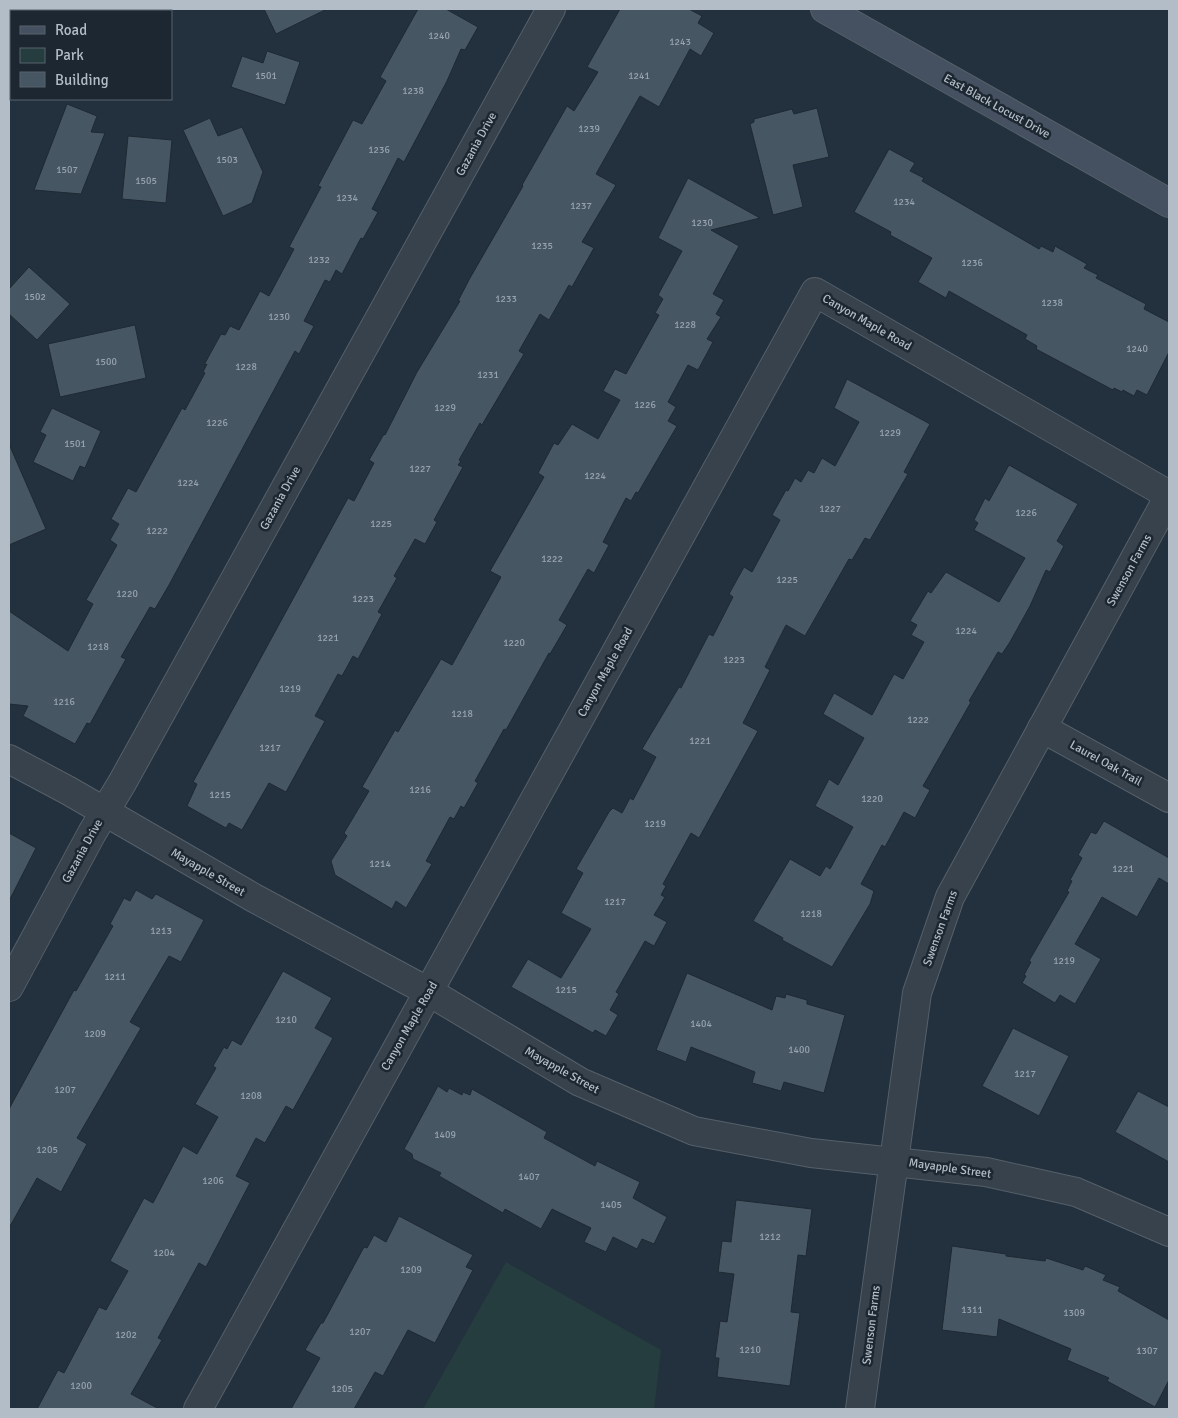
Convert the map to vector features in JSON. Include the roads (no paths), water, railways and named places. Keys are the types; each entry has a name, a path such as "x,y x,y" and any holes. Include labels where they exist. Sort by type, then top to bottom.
{"street":[{"name":"Gazania Drive","path":"9,987 104,812 551,9"},
{"name":"East Black Locust Drive","path":"825,9 1169,203"},
{"name":"Canyon Maple Road","path":"198,1409 814,292 1169,495"},
{"name":"Swenson Farms","path":"860,1409 892,1160 917,993 950,897 1169,495"},
{"name":"Laurel Oak Trail","path":"1042,728 1169,798"},
{"name":"Mayapple Street","path":"9,759 254,898 429,992 580,1082 694,1131 810,1152 986,1172 1076,1192 1169,1232"}]}
